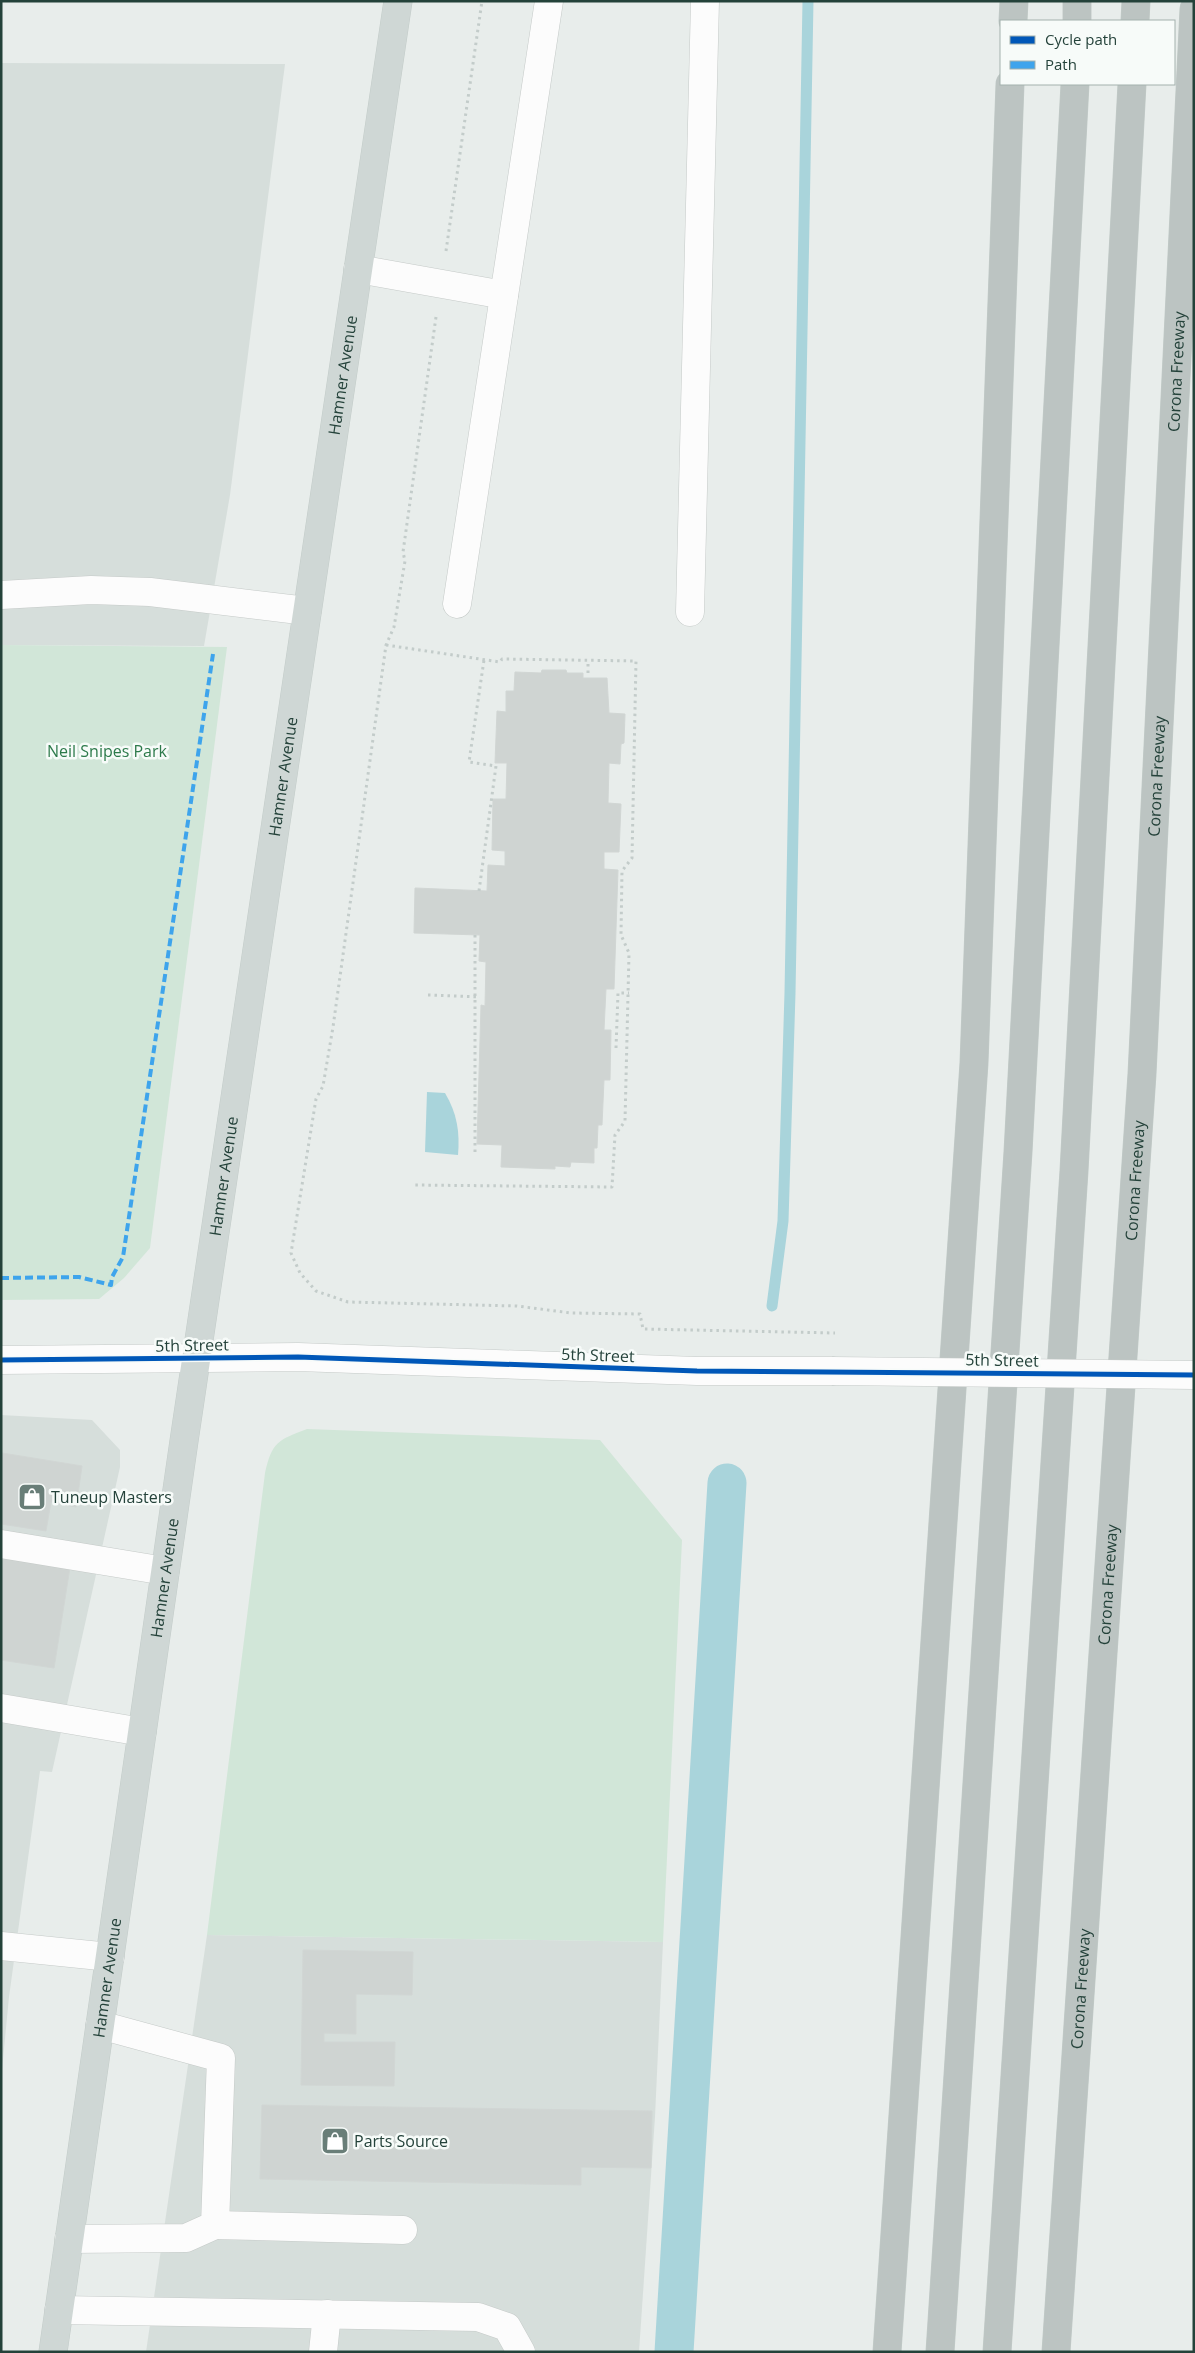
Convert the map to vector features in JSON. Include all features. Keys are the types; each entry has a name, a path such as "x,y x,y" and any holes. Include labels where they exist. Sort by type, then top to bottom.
{"highway":[{"path":"1005,1 1006,20"},
{"path":"1013,20 1014,1"},
{"path":"1076,20 1077,1"},
{"path":"1135,20 1136,1"},
{"name":"Corona Freeway","path":"1056,2352 1142,1074 1194,9"},
{"path":"887,2352 974,1063 1009,85"},
{"path":"940,2352 1018,1152 1075,85"},
{"path":"997,2352 1074,1171 1132,85"}],"main road":[{"name":"Hamner Avenue","path":"53,2352 196,1357 398,1"}],"street":[{"path":"457,604 549,1"},
{"path":"690,612 705,1"},
{"path":"358,269 504,295"},
{"path":"1,594 91,590 150,592 307,611"},
{"name":"5th Street","path":"1,1360 298,1357 697,1371 1194,1375"},
{"path":"1,1544 165,1571"},
{"path":"1,1708 142,1732"},
{"path":"1,1946 110,1957"},
{"path":"100,2025 221,2058 215,2225"},
{"path":"69,2239 186,2238 215,2225 403,2230"},
{"path":"59,2310 478,2317 507,2327 521,2352"},
{"path":"322,2352 328,2314"}],"path":[{"path":"399,595 394,627 386,644 333,1027 323,1086 316,1099 291,1253 300,1273 316,1292 348,1302 517,1306 571,1313 640,1314 643,1329 835,1333"},
{"path":"386,644 484,660 636,661 632,858 622,871 621,935 629,953 625,1121 615,1135 612,1187 413,1185"},
{"path":"479,891 496,766 469,762 484,660"},
{"path":"588,660 588,673"},
{"path":"475,935 474,983 478,996 475,1152"},
{"path":"616,1048 618,993 629,993"},
{"path":"428,995 478,996"}],"shaded area":[{"path":"1,63 285,64 230,495 204,646 1,645"},
{"path":"1,1415 92,1420 120,1450 120,1467 52,1772 40,1771 9,1997 1,2080"},
{"path":"207,1935 663,1942 655,2117 639,2352 146,2352"}],"green space":[{"name":"Neil Snipes Park","path":"1,645 227,647 150,1248 124,1278 99,1299 1,1300"},
{"path":"307,1429 600,1440 682,1540 663,1942 207,1935 265,1473 274,1448 289,1436"}],"water":[{"path":"427,1092 445,1093 449,1100 457,1123 458,1155 425,1152"}],"building":[{"path":"542,670 566,670 567,673 583,673 583,678 607,678 609,713 625,714 624,743 621,744 620,764 609,763 608,803 621,804 619,852 604,852 604,869 618,870 614,989 606,989 604,1030 611,1030 610,1080 604,1080 602,1125 598,1125 597,1148 594,1148 594,1163 571,1162 570,1167 555,1166 555,1169 501,1167 502,1145 477,1144 481,1005 485,1006 486,962 479,961 480,935 414,933 415,888 487,891 488,865 505,866 505,851 492,850 493,799 506,799 507,763 495,763 497,711 506,712 506,691 514,691 515,672 541,673"},
{"path":"2,1453 82,1466 76,1507 51,1502 46,1531 1,1524"},
{"path":"1,1556 70,1567 54,1668 1,1660"},
{"path":"303,1950 413,1952 412,1995 356,1994 356,2034 324,2033 324,2042 395,2042 394,2086 301,2085"},
{"path":"262,2105 652,2111 651,2168 581,2167 581,2185 260,2179"}],"waterway":[{"path":"772,1306 783,1221 790,993 808,1"},
{"path":"674,2352 727,1483"}],"marked path":[{"path":"1,1278 79,1277 111,1285 112,1277 123,1257 213,654"}],"cycle path":[{"path":"1,1360 298,1357 697,1371 1194,1375"}],"place":[{"name":"Tuneup Masters","path":"32,1497"},
{"name":"Parts Source","path":"335,2141"}]}
